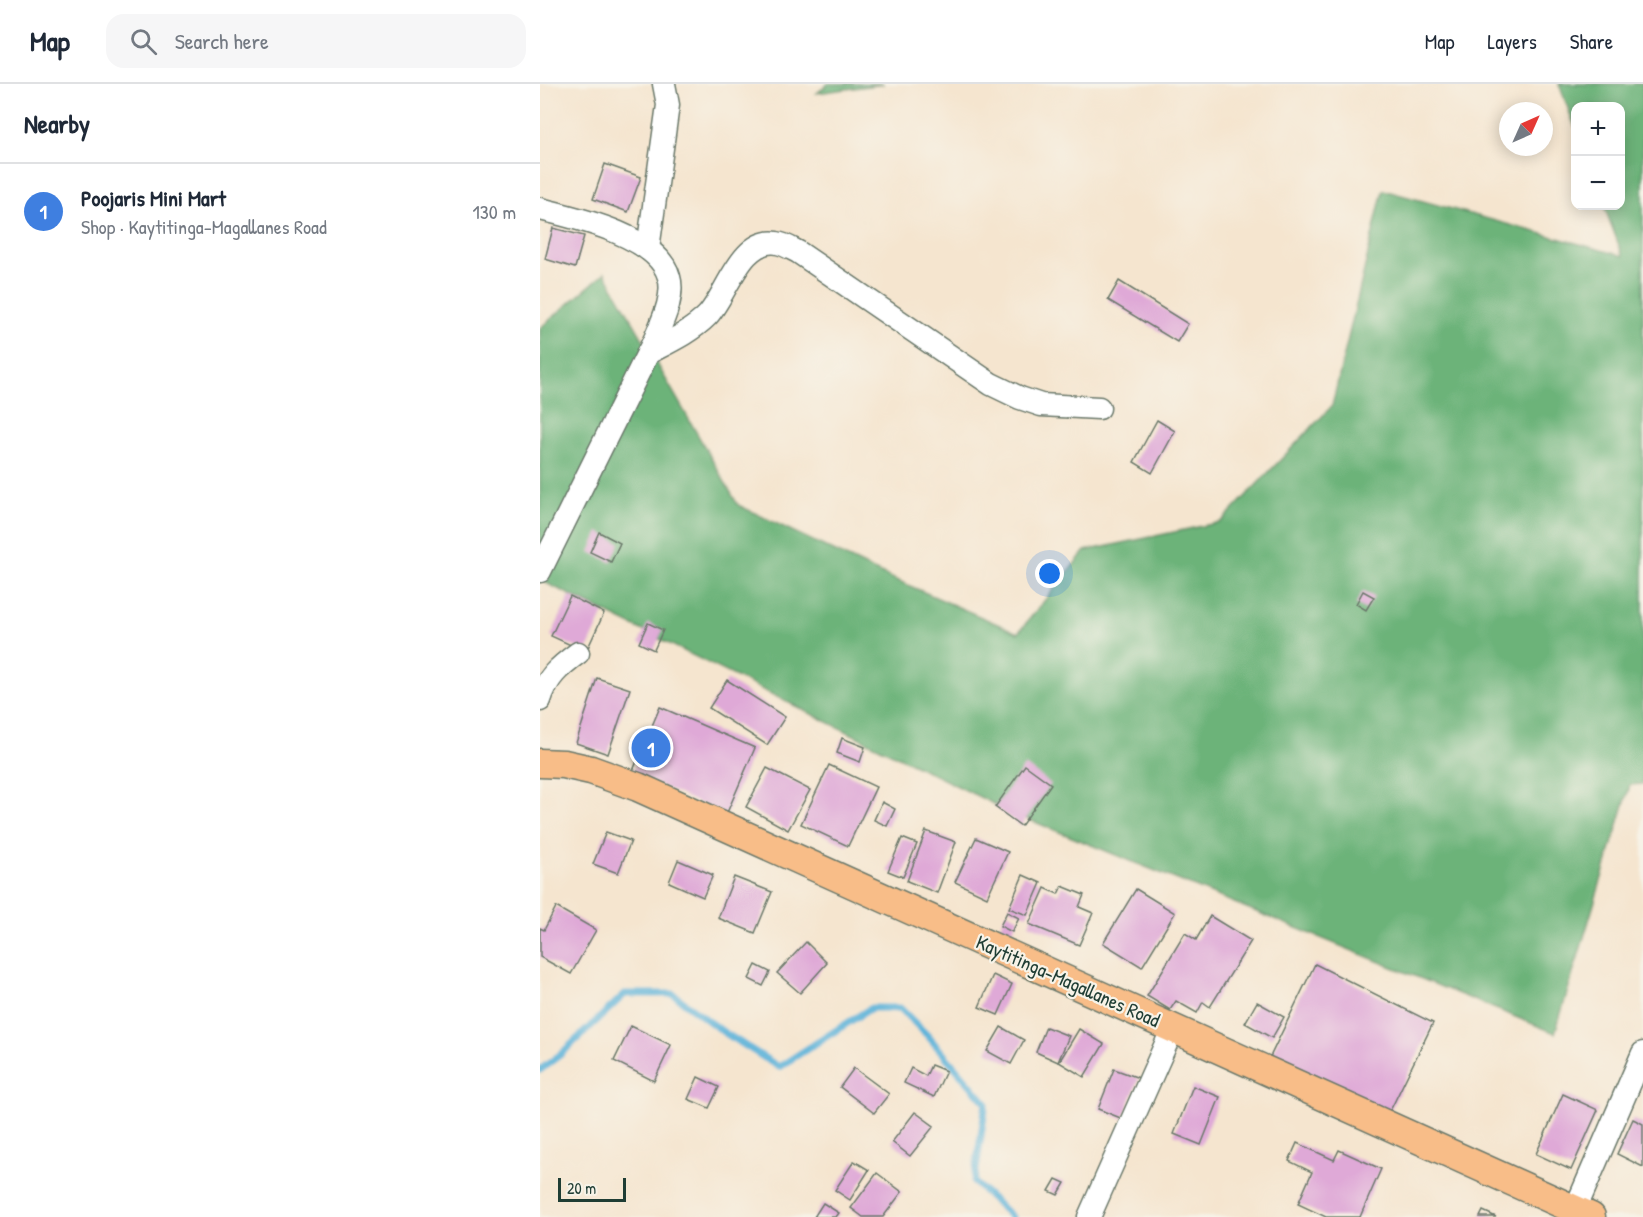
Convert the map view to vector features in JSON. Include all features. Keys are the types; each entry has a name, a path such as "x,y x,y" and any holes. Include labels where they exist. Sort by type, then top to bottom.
{"main road":[{"name":"Kaytitinga-Magallanes Road","path":"540,763 564,764 591,770 638,787 1582,1213"}],"street":[{"path":"648,249 668,105 664,84"},
{"path":"540,209 587,221 631,238 648,249 661,262 670,278 669,299 655,339 540,571"},
{"path":"648,353 693,328 709,314 746,255 760,244 777,243 798,252 991,384 1041,405 1099,408"},
{"path":"540,700 544,686 561,665 578,653"},
{"path":"1089,1217 1173,1028"},
{"path":"1582,1213 1643,1053"}],"green space":[{"path":"828,84 884,84 817,93"},
{"path":"1559,84 1643,84 1643,784 1630,785 1555,1033 1010,812 540,580 540,328 605,273 738,505 871,569 1018,633 1085,551 1221,522 1332,406 1383,190 1623,256 1606,210 1625,210 1625,102 1571,102 1571,116"}],"building":[{"path":"605,164 641,177 628,212 593,199"},
{"path":"553,228 584,236 575,268 545,259"},
{"path":"1119,281 1188,324 1177,342 1108,300"},
{"path":"1157,420 1175,431 1152,473 1134,462"},
{"path":"599,532 620,543 611,562 590,552"},
{"path":"1363,591 1374,597 1366,610 1356,604"},
{"path":"570,596 604,613 586,652 551,636"},
{"path":"648,623 663,630 654,650 639,643"},
{"path":"597,678 630,689 608,754 576,743"},
{"path":"727,680 785,717 767,745 709,708"},
{"path":"660,707 755,748 726,815 632,773"},
{"path":"842,738 865,747 860,762 837,753"},
{"path":"829,765 876,787 848,846 801,824"},
{"path":"1025,765 1051,784 1021,826 995,807"},
{"path":"767,768 810,790 788,830 746,807"},
{"path":"882,802 895,809 887,826 874,820"},
{"path":"926,831 956,842 937,893 907,881"},
{"path":"606,832 631,841 618,873 593,864"},
{"path":"902,838 917,844 903,877 888,871"},
{"path":"976,838 1008,852 987,897 955,882"},
{"path":"678,860 713,875 703,897 669,882"},
{"path":"1023,875 1041,883 1027,915 1009,908"},
{"path":"734,877 772,892 755,933 718,918"},
{"path":"1062,886 1084,895 1079,907 1093,913 1079,945 1029,924 1045,888 1058,894"},
{"path":"1136,889 1175,913 1142,967 1103,943"},
{"path":"556,907 596,930 571,974 540,957 540,928 544,930"},
{"path":"1007,912 1019,918 1012,932 1000,926"},
{"path":"1210,916 1251,941 1210,1007 1203,1002 1197,1013 1176,1001 1170,1010 1147,996 1185,933 1196,940"},
{"path":"806,942 827,963 800,993 777,973"},
{"path":"1315,964 1433,1023 1387,1117 1269,1059"},
{"path":"756,965 770,972 763,986 749,979"},
{"path":"993,975 1012,984 998,1015 979,1007"},
{"path":"1257,1002 1284,1017 1272,1038 1245,1023"},
{"path":"631,1026 671,1045 654,1081 614,1061"},
{"path":"1001,1027 1024,1040 1011,1064 987,1051"},
{"path":"1046,1027 1069,1036 1058,1062 1036,1052"},
{"path":"1079,1029 1104,1044 1084,1077 1059,1062"},
{"path":"931,1065 946,1071 934,1097 904,1083 911,1068 926,1076"},
{"path":"854,1068 889,1094 874,1113 840,1087"},
{"path":"1114,1069 1139,1078 1123,1119 1098,1109"},
{"path":"698,1077 719,1087 709,1108 688,1099"},
{"path":"1193,1086 1220,1097 1201,1145 1174,1134"},
{"path":"1563,1094 1598,1110 1571,1170 1536,1154"},
{"path":"915,1112 934,1126 910,1156 892,1142"},
{"path":"1633,1119 1643,1124 1643,1167 1617,1154"},
{"path":"1297,1143 1334,1160 1339,1150 1381,1169 1360,1217 1326,1217 1298,1204 1312,1172 1289,1161"},
{"path":"854,1161 869,1170 850,1200 835,1190"},
{"path":"877,1173 902,1192 883,1217 863,1217 851,1208"},
{"path":"1056,1179 1065,1183 1058,1195 1049,1191"},
{"path":"823,1203 839,1213 836,1217 814,1217"},
{"path":"1483,1211 1496,1217 1480,1217"}],"waterway":[{"path":"540,1070 561,1054 625,994 673,994 722,1031 779,1067 871,1008 900,1008 927,1035 986,1103 974,1182 1012,1217"}],"place":[{"name":"Poojaris Mini Mart","path":"651,748"}]}
